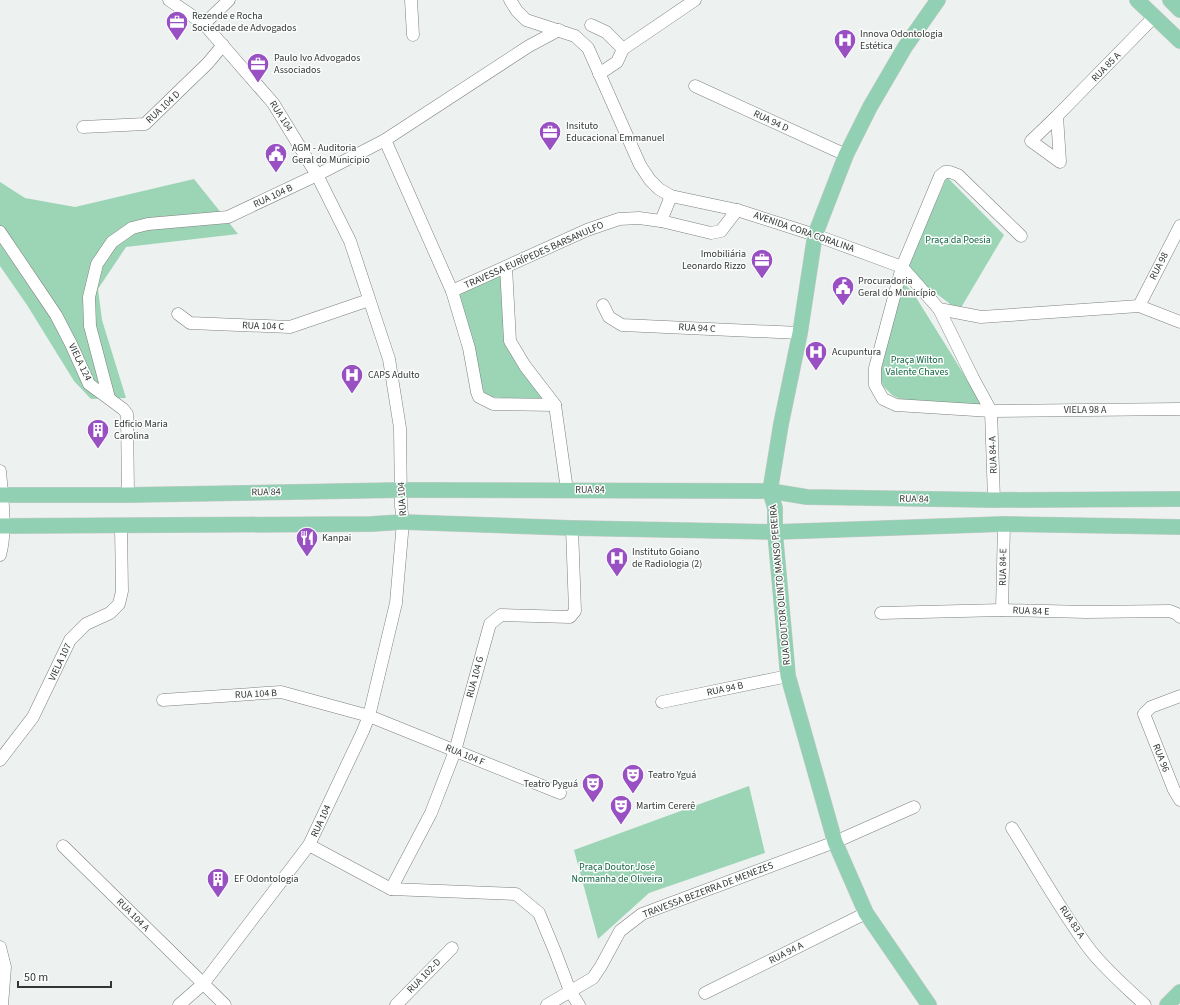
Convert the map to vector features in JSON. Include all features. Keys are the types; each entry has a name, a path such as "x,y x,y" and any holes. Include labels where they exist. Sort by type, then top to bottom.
{"main road":[{"path":"1137,0 1180,40"},
{"path":"1170,0 1180,10"},
{"name":"RUA DOUTOR OLINTO MANSO PEREIRA","path":"929,1005 866,913 834,842 788,676 775,508 770,491 781,424 800,333 815,234 846,155 870,107 934,1"},
{"name":"RUA 84","path":"1,494 128,495 401,490 567,490 770,491 807,497 994,500 1180,499"},
{"path":"1,527 371,524 403,522 572,528 776,532 1004,524 1180,527"},
{"path":"1167,1005 1180,992"}],"street":[{"name":"RUA 104","path":"169,0 204,24 273,103 317,175 350,241 388,359 400,428 401,506 403,522 396,604 369,716 363,732 309,845 203,984 179,1005"},
{"path":"204,24 229,0"},
{"path":"411,0 413,35"},
{"name":"AVENIDA CORA CORALINA","path":"510,0 517,11 526,20 575,36 588,48 640,165 650,180 659,189 671,196 737,210 815,234 902,267 939,309"},
{"path":"599,74 617,62 622,49 695,0"},
{"name":"RUA 85 A","path":"1057,116 1154,17"},
{"path":"591,25 606,32 622,49"},
{"path":"317,175 385,140 529,46 558,30"},
{"name":"RUA 104 D","path":"83,127 145,124 208,63 223,45"},
{"name":"RUA 94 D","path":"695,86 846,155"},
{"name":"TRAVESSA EURÍPEDES BARSANULFO","path":"385,140 452,291 587,230 619,219 639,218 711,233 721,231 737,210"},
{"path":"991,411 896,405 883,399 875,385 875,368 902,267 940,176 945,172 958,175 1021,236"},
{"name":"RUA 104 B","path":"109,398 90,326 89,297 97,264 112,242 132,228 148,224 228,217 317,175"},
{"path":"661,222 671,196"},
{"name":"RUA 98","path":"1139,306 1180,226"},
{"name":"VIELA 124","path":"0,232 56,315 89,384 123,409 127,414 128,495"},
{"path":"506,267 510,341 525,366 555,405 567,490"},
{"path":"452,291 469,348 479,397 493,404 555,405"},
{"name":"RUA 104 C","path":"178,314 190,323 290,327 369,300"},
{"name":"RUA 94 C","path":"603,305 609,318 622,325 800,333"},
{"path":"939,309 981,317 1139,306 1180,322"},
{"path":"939,309 991,411"},
{"name":"VIELA 98 A","path":"991,411 1180,410"},
{"name":"RUA 84-A","path":"991,411 994,500"},
{"path":"0,471 1,527 3,544 0,555"},
{"name":"RUA 84-E","path":"1002,610 1004,524"},
{"name":"VIELA 107","path":"0,760 33,717 70,640 86,624 110,613 119,604 122,591 120,526"},
{"name":"RUA 104 G","path":"391,889 432,813 455,751 490,624 501,615 570,617 575,611 572,528"},
{"name":"RUA 84 E","path":"881,613 1002,610 1086,612 1170,611 1180,617"},
{"name":"RUA 94 B","path":"662,702 788,676"},
{"name":"RUA 104 B","path":"163,700 281,692 369,716"},
{"name":"RUA 96","path":"1180,696 1151,707 1144,714 1174,790 1180,800"},
{"name":"RUA 104 F","path":"369,716 560,794"},
{"name":"TRAVESSA BEZERRA DE MENEZES","path":"547,1005 587,983 593,978 620,931 642,914 834,842 914,807"},
{"name":"RUA 83 A","path":"1012,828 1067,916 1092,952 1116,978 1145,1005"},
{"path":"309,845 391,889 516,894 539,913 570,991 579,1005"},
{"name":"RUA 104 A","path":"63,846 225,1005"},
{"name":"RUA 94 A","path":"705,993 866,913"},
{"path":"0,947 5,967 2,1005"},
{"name":"RUA 102-D","path":"396,1005 452,948"}],"green space":[{"name":"Praça da Poesia","path":"947,177 1004,235 959,311 906,270"},
{"path":"194,179 238,234 126,247 98,289 102,320 126,398 91,399 74,381 27,305 0,266 0,182 25,198 75,207"},
{"path":"501,273 505,344 545,398 503,398 493,397 484,393 459,295"},
{"name":"Praça Wilton Valente Chaves","path":"903,283 912,291 983,405 904,401 892,395 883,386 880,376 880,362"},
{"name":"Praça Doutor José Normanha de Oliveira","path":"749,786 765,853 649,893 598,939 574,850"}],"place":[{"name":"Rezende e Rocha Sociedade de Advogados","path":"177,42"},
{"name":"Innova Odontologia Estética","path":"845,60"},
{"name":"Paulo Ivo Advogados Associados","path":"258,84"},
{"name":"Insituto Educacional Emmanuel","path":"550,152"},
{"name":"AGM - Auditoria Geral do Municipio","path":"276,174"},
{"name":"Imobiliária Leonardo Rizzo","path":"762,280"},
{"name":"Procuradoria Geral do Município","path":"843,306"},
{"name":"Acupuntura","path":"816,372"},
{"name":"CAPS Adulto","path":"352,394"},
{"name":"Edficio Maria Carolina","path":"98,450"},
{"name":"Kanpai","path":"307,558"},
{"name":"Instituto Goiano de Radiologia (2)","path":"617,578"},
{"name":"Teatro Yguá","path":"633,794"},
{"name":"Teatro Pyguá","path":"593,804"},
{"name":"Martim Cererê","path":"621,826"},
{"name":"EF Odontologia","path":"218,898"}]}
